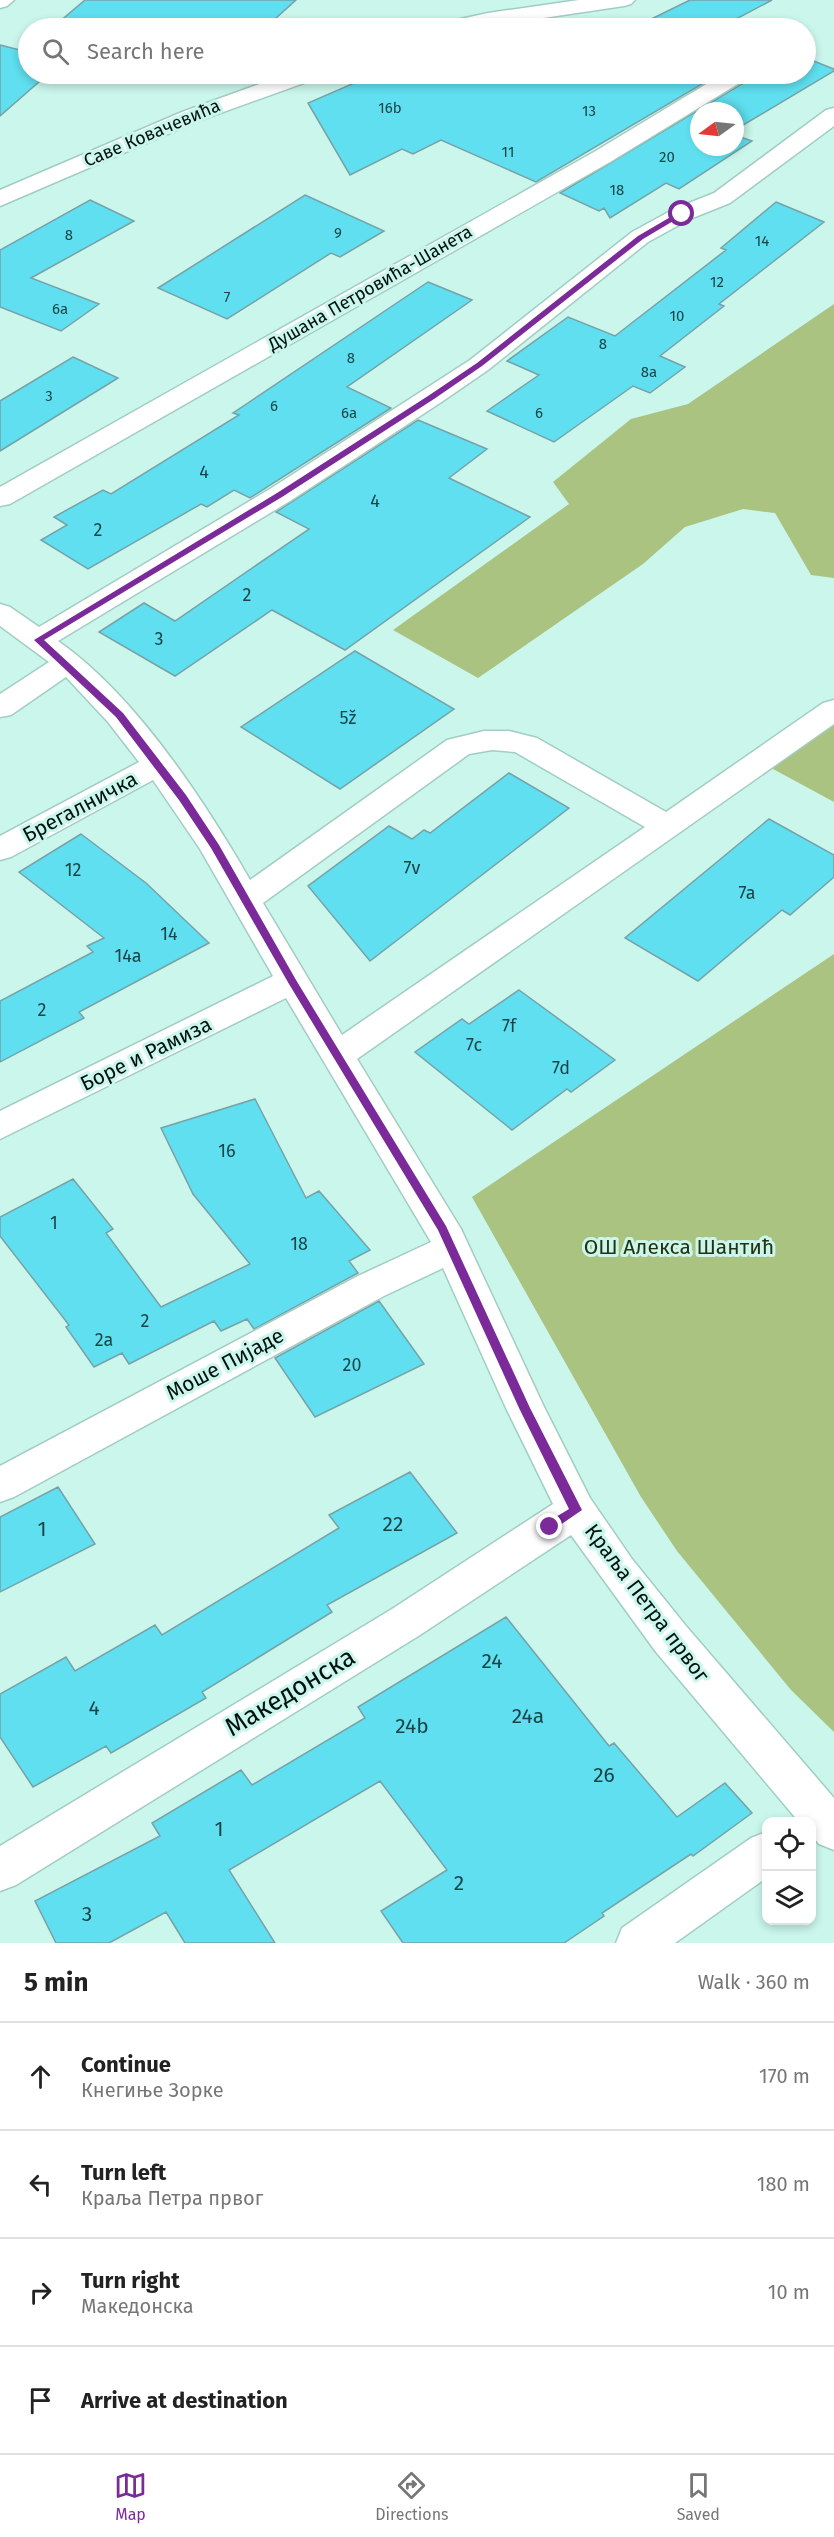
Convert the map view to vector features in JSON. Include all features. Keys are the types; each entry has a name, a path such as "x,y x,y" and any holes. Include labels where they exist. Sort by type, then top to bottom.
{"street":[{"path":"495,18 624,0"},
{"name":"Саве Ковачевића","path":"0,199 184,118 275,84"},
{"name":"Душана Петровића-Шанета","path":"0,498 602,157 722,84"},
{"path":"39,640 280,495 431,398 479,365 640,237 682,214 722,198 834,115"},
{"name":"Краља Петра првог","path":"0,612 67,663 120,715 159,764 246,899 292,981 385,1131 452,1248 525,1408 576,1510 618,1571 670,1639 821,1822"},
{"path":"0,708 67,663"},
{"path":"337,1056 834,710"},
{"path":"246,899 458,747 471,743 508,738 526,745 669,827"},
{"name":"Брегалничка","path":"0,849 159,764"},
{"name":"Боре и Рамиза","path":"0,1126 292,981"},
{"name":"Моше Пијаде","path":"0,1485 371,1286 452,1248"},
{"name":"Македонска","path":"0,1870 406,1622 576,1510"},
{"path":"638,1943 762,1856"}],"green space":[{"path":"834,304 834,578 811,575 775,513 743,509 685,527 643,564 478,678 393,630 569,504 553,482 631,419 688,404"},
{"path":"834,712 834,802 760,762"},
{"name":"ОШ Алекса Шантић","path":"834,954 834,1732 791,1690 677,1551 641,1497 472,1197"}],"building":[{"path":"85,0 296,0 276,18 64,18"},
{"path":"690,0 772,0 738,18 653,18"},
{"path":"0,45 18,50 18,84 37,84 0,116"},
{"path":"816,62 834,71 816,82"},
{"path":"352,84 702,84 536,182 441,140 413,154 402,149 350,175 308,103"},
{"path":"742,84 812,84 744,125 744,102 712,102"},
{"path":"690,115 690,156 729,156 679,189 666,183 610,218 604,208 599,211 560,193"},
{"path":"744,138 752,141 744,146"},
{"path":"305,195 384,231 340,257 331,253 227,319 158,288"},
{"path":"90,200 134,221 31,278 99,304 61,331 0,307 0,250"},
{"path":"776,202 824,222 719,304 724,306 660,356 685,367 650,393 633,386 554,442 487,411 539,375 507,361 568,317 615,336 726,250 721,248"},
{"path":"428,282 472,300 347,387 391,408 250,498 234,490 207,507 201,504 88,569 41,540 67,525 54,517 103,490 111,494 239,415 233,413"},
{"path":"73,357 118,378 0,451 0,401"},
{"path":"418,420 487,449 449,478 530,517 345,650 272,610 175,676 99,632 144,603 175,621 309,529 276,512"},
{"path":"355,651 454,709 340,789 241,727"},
{"path":"509,773 569,808 370,961 308,886 389,826 412,839 424,830 430,833"},
{"path":"769,819 834,855 834,877 790,915 782,910 698,981 625,938"},
{"path":"81,834 146,883 209,943 79,1012 84,1018 0,1062 0,1001 93,952 87,946 104,938 19,872"},
{"path":"519,990 615,1060 571,1092 567,1089 512,1130 415,1052 462,1019 469,1024"},
{"path":"255,1099 306,1198 319,1191 370,1250 349,1261 358,1273 254,1329 247,1319 221,1331 214,1321 129,1364 122,1353 94,1367 66,1327 69,1325 0,1236 0,1217 73,1179 113,1229 106,1233 161,1307 250,1264 193,1194 161,1128"},
{"path":"379,1301 424,1364 315,1417 275,1358"},
{"path":"410,1472 457,1533 327,1605 332,1612 202,1692 206,1698 111,1753 106,1746 33,1787 0,1737 0,1694 66,1657 75,1671 155,1625 162,1635 339,1528 329,1515"},
{"path":"58,1487 95,1544 0,1592 0,1517"},
{"path":"506,1617 609,1746 614,1743 677,1817 725,1783 752,1813 693,1856 691,1854 602,1913 604,1916 564,1943 403,1943 381,1911 447,1870 380,1781 229,1870 275,1943 185,1943 166,1912 109,1943 56,1943 35,1901 160,1836 152,1823 241,1770 252,1785 365,1718 358,1707"}],"route":[{"path":"550,1527 576,1510 493,1341 443,1229 292,981 215,847 183,798 120,715 59,655 39,640 280,495 431,398 479,365 640,237 682,214"}]}
